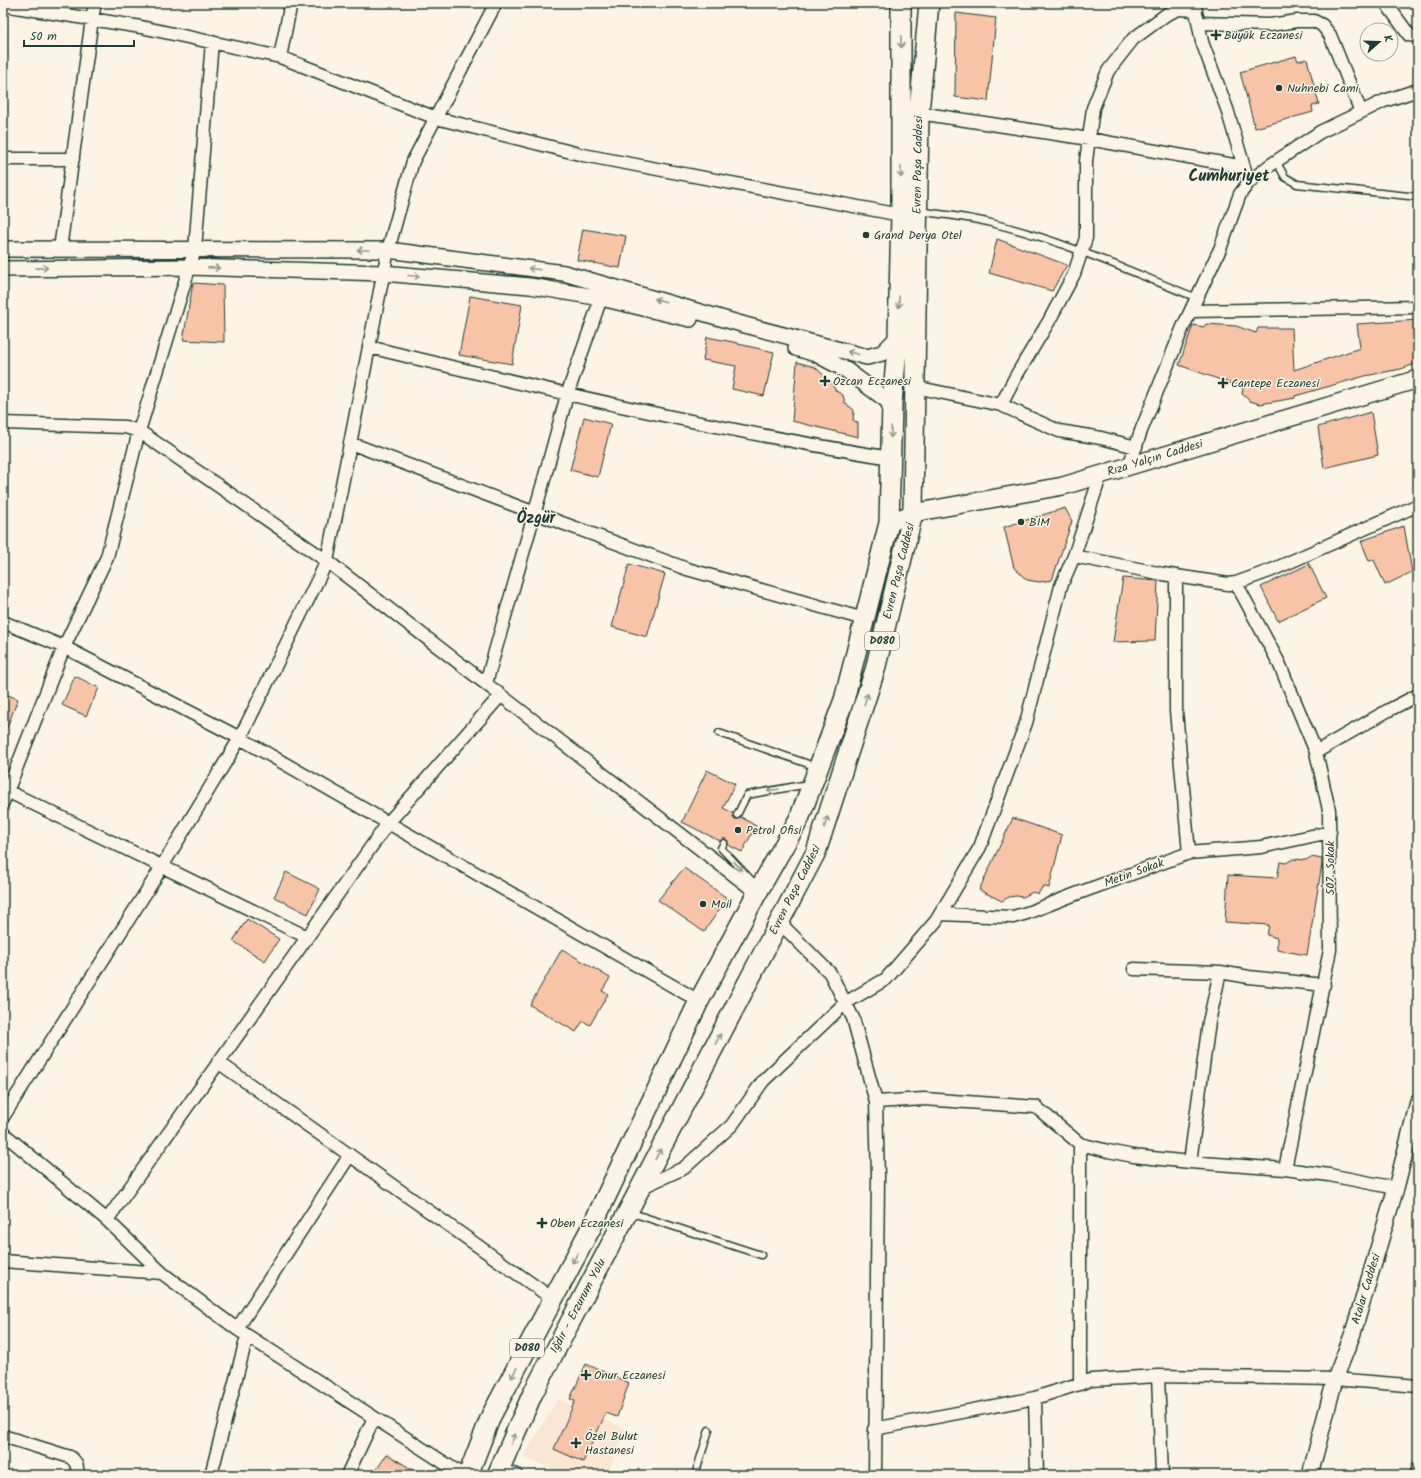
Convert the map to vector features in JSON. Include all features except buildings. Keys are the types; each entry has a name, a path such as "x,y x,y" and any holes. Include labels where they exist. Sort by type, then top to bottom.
{"highway":[{"name":"Evren Paşa Caddesi","path":"624,1219 816,852 875,670 913,513 915,387 901,3"},
{"name":"Evren Paşa Caddesi","path":"593,1224 699,1001 798,819 844,700 889,523 892,404 929,3"},
{"name":"Iğdır - Erzurum Yolu","path":"504,1473 532,1395 624,1219"},
{"name":"Iğdır - Erzurum Yolu","path":"468,1475 491,1416 593,1224"}],"main road":[{"name":"Rıza Yalçın Caddesi","path":"889,523 913,513 1064,486 1418,379"}],"street":[{"path":"60,249 95,3"},
{"path":"280,57 292,3"},
{"path":"3,1117 163,866 240,738 327,561 383,273 413,161 496,3"},
{"path":"1386,3 1409,35 1418,37"},
{"path":"3,5 141,27 280,57 436,118 583,155 909,213"},
{"path":"1001,405 1016,376 1049,322 1074,274 1086,238 1086,161 1093,108 1108,71 1133,39 1167,14 1179,9 1197,6 1202,42 1227,109 1249,182"},
{"path":"1199,24 1270,25 1297,20 1314,20 1322,25 1330,35 1361,112"},
{"path":"3,802 5,790 64,647 107,556 139,431 195,249 212,42"},
{"path":"1129,466 1144,423 1191,311 1220,249 1240,194 1249,182 1276,161 1320,132 1384,101 1418,90"},
{"path":"919,114 1089,139 1244,167"},
{"path":"3,159 72,159"},
{"path":"3,249 388,250 564,273 745,326 867,357 882,352 898,337"},
{"path":"3,269 190,267 383,273 530,286 601,298 716,326 816,354 846,370 892,404"},
{"path":"486,683 567,395 601,298"},
{"path":"1191,311 1418,307"},
{"path":"369,347 567,395 810,445 890,458"},
{"path":"915,387 1001,405 1059,431 1101,438 1136,447"},
{"path":"3,423 125,427 139,431 327,561 758,891"},
{"path":"350,443 687,569 864,618"},
{"path":"640,1188 684,1168 732,1125 763,1082 845,1003 886,979 936,921 980,847 1026,723 1061,586 1074,556 1101,474"},
{"path":"1074,556 1176,576 1228,584 1236,583 1272,570 1418,505"},
{"path":"1176,576 1176,711 1189,853"},
{"name":"507. Sokak","path":"1236,583 1279,663 1316,752 1329,810 1330,950 1285,1168"},
{"path":"3,622 64,647 240,738 699,1001"},
{"path":"107,1220 388,823 501,695"},
{"path":"1316,752 1418,695"},
{"path":"5,790 307,937"},
{"name":"Metin Sokak","path":"940,914 1013,917 1189,853 1261,847 1330,832"},
{"path":"779,922 830,973 853,1018 876,1102 878,1177 874,1429 875,1475"},
{"path":"1134,969 1220,972 1249,977 1324,985"},
{"path":"1190,1162 1209,1022 1220,972"},
{"path":"218,1062 553,1298"},
{"path":"876,1102 924,1099 1036,1107 1080,1144 1133,1156 1190,1162 1285,1168 1329,1174 1396,1188"},
{"name":"Atalar Caddesi","path":"1310,1475 1335,1379 1353,1333 1396,1188 1418,1102"},
{"path":"3,1133 107,1220 162,1273 237,1329 463,1475"},
{"path":"1080,1144 1080,1384"},
{"path":"237,1329 350,1155"},
{"path":"3,1261 162,1273"},
{"path":"211,1475 247,1336"},
{"path":"874,1429 1035,1398 1091,1380 1158,1376 1335,1379 1418,1386"},
{"path":"1158,1376 1162,1475"},
{"path":"1035,1398 1037,1475"},
{"path":"347,1475 374,1418"},
{"path":"3,1436 70,1457 77,1466 77,1475"},
{"path":"1416,1475 1418,1469"}],"lane":[{"path":"1276,161 1285,177 1292,183 1418,197"},
{"path":"909,213 991,223 1041,237 1081,251 1197,298"},
{"path":"719,732 815,776"},
{"path":"737,815 747,795 815,776"},
{"path":"724,842 721,848 758,891"},
{"path":"624,1219 761,1255"},
{"path":"695,1475 709,1430"}],"shaded area":[{"name":"Özel Bulut Hastanesi","path":"558,1399 626,1429 607,1475 567,1475 523,1457"}],"place":[{"name":"Büyük Eczanesi","path":"1216,35"},
{"name":"Nuhnebi Cami","path":"1279,88"},
{"name":"Grand Derya Otel","path":"866,235"},
{"name":"Özcan Eczanesi","path":"825,381"},
{"name":"Cantepe Eczanesi","path":"1223,383"},
{"name":"BİM","path":"1021,522"},
{"name":"Petrol Ofisi","path":"738,830"},
{"name":"Moil","path":"703,904"},
{"name":"Oben Eczanesi","path":"542,1223"},
{"name":"Onur Eczanesi","path":"586,1375"},
{"name":"Özel Bulut Hastanesi","path":"576,1443"}],"district":[{"name":"Cumhuriyet","path":"1229,176"},
{"name":"Özgür","path":"536,518"}]}
